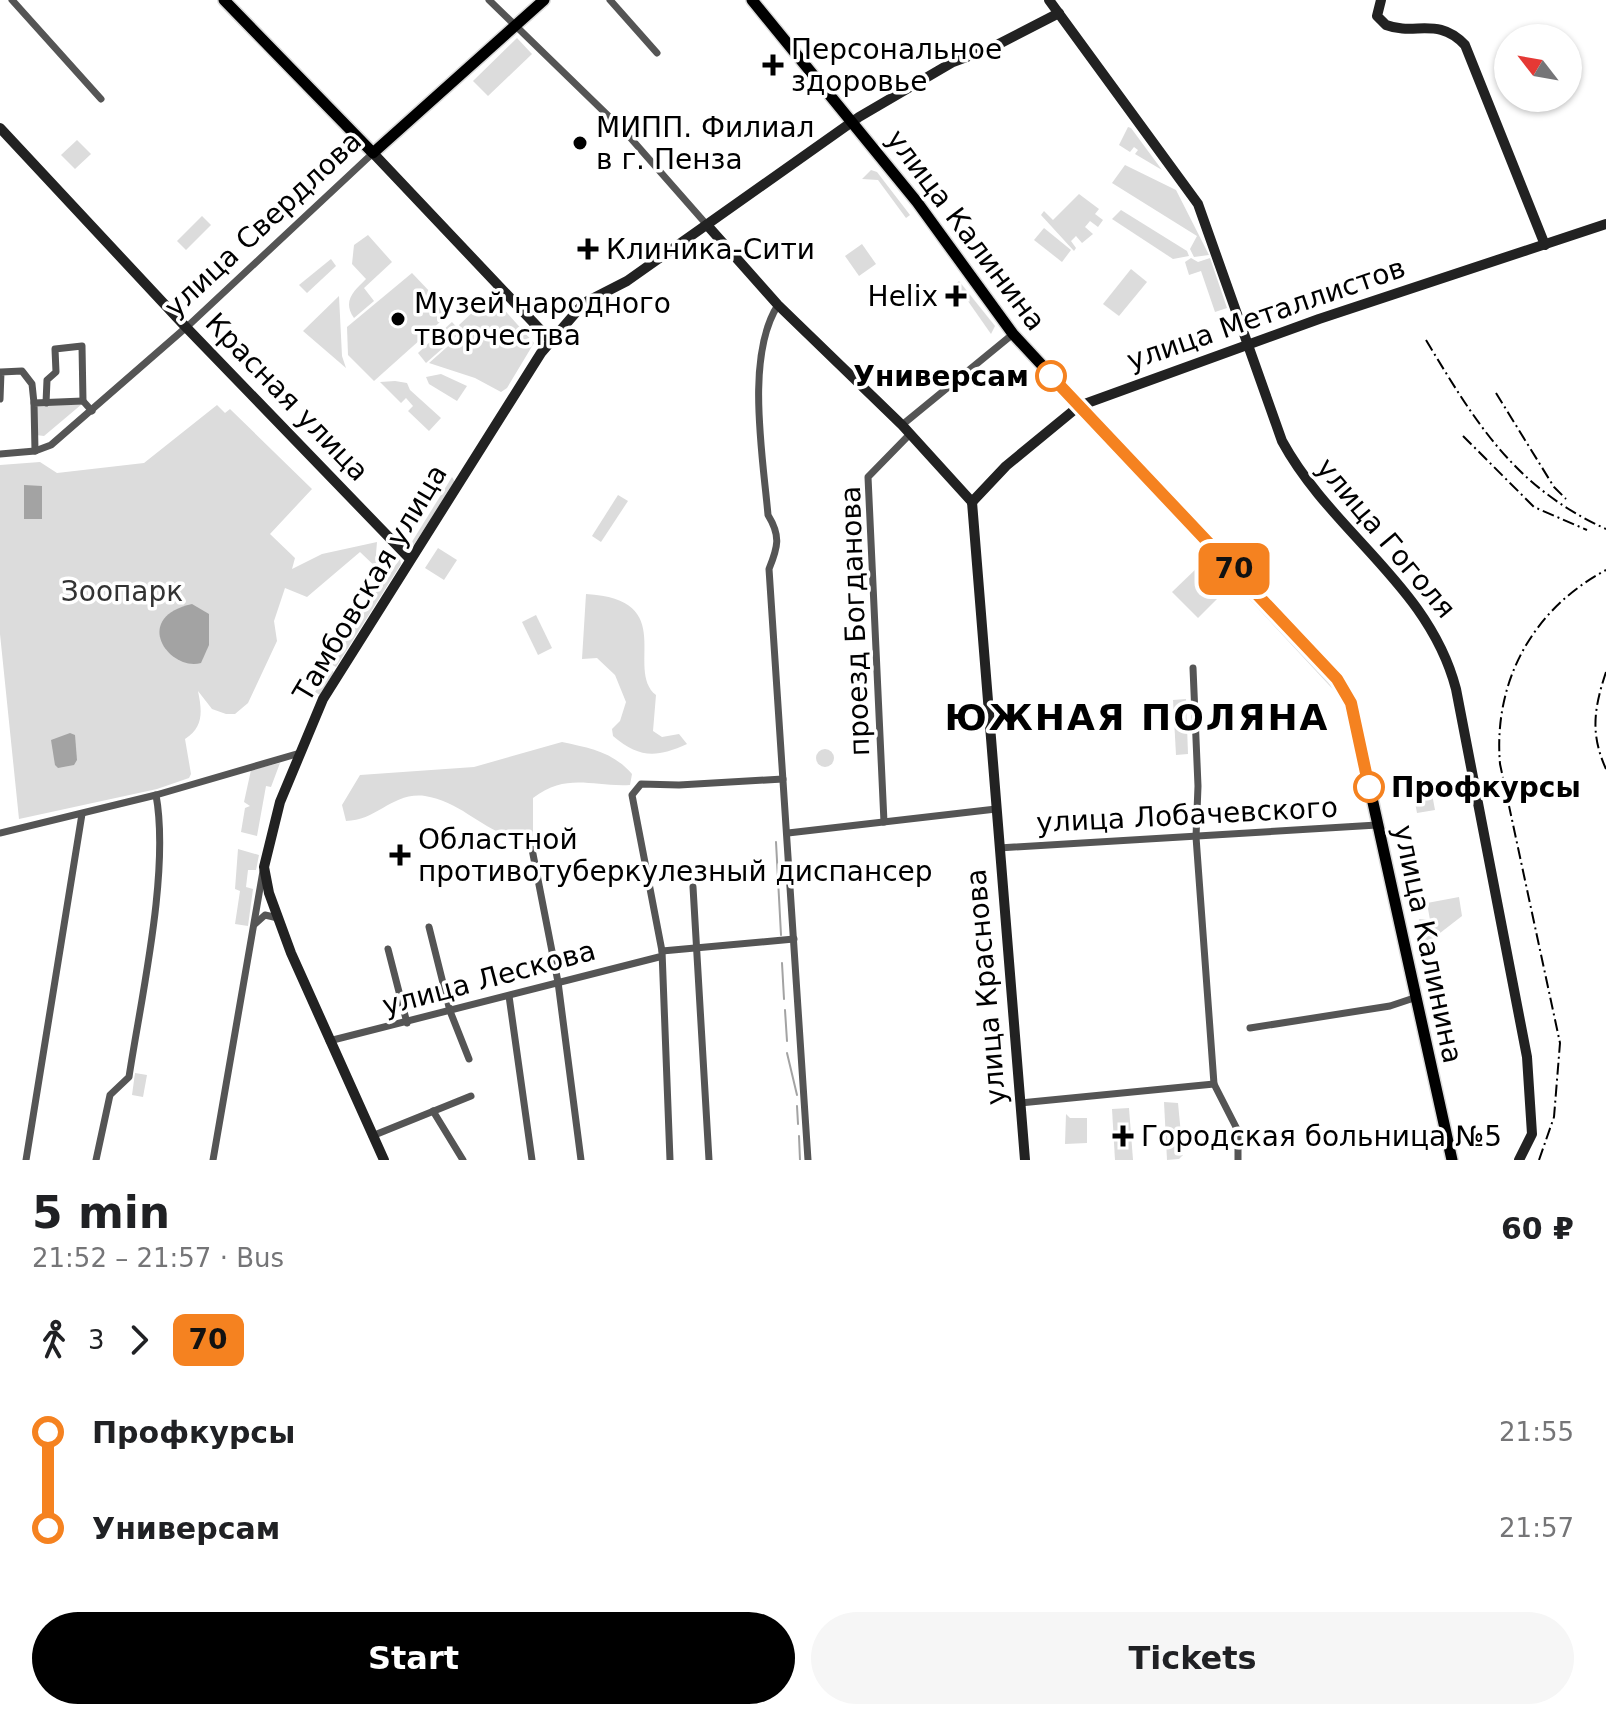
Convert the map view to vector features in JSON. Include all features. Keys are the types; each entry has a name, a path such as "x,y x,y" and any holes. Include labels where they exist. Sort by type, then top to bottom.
{"main road":[{"path":"224,0 550,340"},
{"name":"улица Свердлова","path":"373,153 544,0"},
{"name":"улица Калинина","path":"752,0 853,121 1013,334 1337,679 1351,703 1452,1160"},
{"name":"улица Гоголя","path":"1049,0 1194,198 1208,225 1282,441 1296,467 1437,634 1452,674 1527,1057 1532,1134 1519,1160"},
{"path":"1381,0 1377,16 1386,25 1434,28 1454,36 1465,45 1545,245"},
{"name":"Тамбовская улица","path":"264,867 280,802 323,699 550,340 584,303 606,294 853,121 953,62 993,47 1059,13"},
{"name":"Красная улица","path":"0,128 410,559"},
{"name":"улица Металлистов","path":"972,502 1006,466 1079,406 1247,345 1606,224"},
{"path":"707,225 778,305 902,425 972,502"},
{"name":"улица Краснова","path":"972,502 1025,1160"},
{"path":"264,867 279,918 329,1041 384,1160"}],"street":[{"path":"12,0 101,99"},
{"path":"489,0 627,134 685,196 707,225"},
{"path":"610,0 657,53"},
{"name":"улица Свердлова","path":"0,454 35,451 51,445 187,328 373,153"},
{"path":"778,305 771,316 757,388 768,515 777,529 779,546 769,569 808,1160"},
{"path":"902,425 1013,334"},
{"path":"46,403 47,380 56,372 55,349 82,346 83,401 92,411"},
{"path":"0,399 1,372 22,371 32,384 35,451"},
{"path":"34,403 83,401"},
{"name":"проезд Богданова","path":"884,822 868,480 910,434"},
{"path":"1193,668 1198,786 1196,837 1214,1084 1238,1131 1238,1160"},
{"path":"0,833 156,795 300,753"},
{"path":"670,1160 661,954 631,801 634,790 641,784 783,779"},
{"path":"96,1160 110,1095 129,1077 157,873 160,832 156,795"},
{"path":"788,833 996,809"},
{"path":"26,1160 82,814"},
{"name":"улица Лобачевского","path":"999,848 1377,825"},
{"path":"532,849 543,891 558,982 581,1160"},
{"path":"213,1160 264,867"},
{"path":"693,887 709,1160"},
{"path":"254,926 265,915 279,918"},
{"path":"429,927 450,1011 469,1059"},
{"name":"улица Лескова","path":"329,1041 697,946 794,939"},
{"path":"388,949 407,1023"},
{"path":"509,996 532,1160"},
{"path":"1250,1028 1390,1006 1414,998"},
{"path":"1020,1103 1214,1084"},
{"path":"372,1136 471,1096"},
{"path":"433,1111 463,1160"}],"green space":[{"path":"517,38 532,54 488,96 473,81"},
{"path":"1128,127 1162,170 1135,154 1138,150 1134,147 1130,152 1119,145"},
{"path":"77,140 91,154 75,169 61,155"},
{"path":"1125,165 1176,190 1209,255 1194,257 1190,249 1197,236 1112,183"},
{"path":"871,170 877,172 910,215 906,218 878,180 862,179"},
{"path":"1079,194 1099,209 1095,214 1103,220 1098,227 1090,221 1085,227 1093,234 1082,243 1076,236 1071,241 1076,248 1074,251 1041,215 1044,211 1053,220"},
{"path":"1121,210 1187,251 1189,256 1173,259 1112,219"},
{"path":"202,216 211,225 186,250 177,241"},
{"path":"1044,228 1071,250 1062,262 1034,240"},
{"path":"368,235 392,262 364,288 374,301 354,318 349,301 366,279 352,264 354,245"},
{"path":"862,244 876,264 859,276 845,256"},
{"path":"1191,258 1198,262 1210,258 1227,308 1215,312 1201,271 1189,275 1185,262"},
{"path":"331,259 336,266 307,293 299,285"},
{"path":"1131,269 1147,282 1119,316 1103,304"},
{"path":"412,273 450,313 374,381 348,355 347,327"},
{"path":"959,281 995,326 991,334 956,284"},
{"path":"491,295 534,343 507,388 501,392 475,378 429,363 464,332 459,325"},
{"path":"339,296 342,356 346,368 303,331"},
{"path":"452,322 461,332 426,363 418,353"},
{"path":"441,374 467,386 457,401 429,384 426,377"},
{"path":"380,382 407,383 410,390 441,418 429,431 408,411 413,406 406,398 401,403"},
{"path":"82,404 44,436 36,435 36,405"},
{"name":"Зоопарк","path":"217,405 225,413 230,409 312,489 270,534 295,558 292,569 322,554 377,542 376,554 382,573 360,552 307,597 285,588 274,621 277,641 248,703 235,714 226,714 212,709 198,691 199,724 185,739 189,778 157,789 19,819 0,634 0,465 40,462 57,473 144,463"},
{"path":"452,477 455,482 413,546 410,545"},
{"path":"618,495 628,501 601,542 592,536"},
{"path":"438,548 457,560 444,580 425,568"},
{"path":"400,559 401,564 336,667 326,661"},
{"path":"1198,567 1223,593 1198,618 1172,592"},
{"path":"586,594 615,599 632,608 641,621 645,669 648,683 656,695 653,731 662,737 679,734 687,744 666,752 648,754 631,748 613,736 612,729 620,721 626,702 615,675 597,658 582,659"},
{"path":"536,615 552,648 538,655 522,622"},
{"path":"323,665 334,672 320,695 315,692 320,684 314,681"},
{"path":"1186,699 1188,754 1176,755 1173,700"},
{"path":"562,742 591,749 617,761 632,774 630,785 580,782 546,790 533,798 533,836 508,836 448,803 425,796 403,798 367,817 346,821 342,805 360,775 474,767"},
{"path":"821,749 829,749 834,758 832,765 821,767 816,762 816,754"},
{"path":"280,763 271,787 266,786 257,836 241,832 245,808 250,806 244,802 251,770"},
{"path":"1430,783 1435,810 1417,813 1412,786"},
{"path":"238,849 259,855 256,870 248,870 246,887 253,889 248,926 235,924 240,891 235,889"},
{"path":"1459,897 1462,916 1431,940 1432,958 1427,958 1419,919 1430,920 1427,903"},
{"path":"135,1073 147,1075 143,1097 132,1095"},
{"path":"1164,1102 1178,1103 1183,1155 1179,1159 1167,1160"},
{"path":"1129,1108 1133,1160 1115,1160 1112,1109"},
{"path":"1066,1114 1070,1118 1087,1118 1087,1143 1065,1144"}],"shaded area":[{"path":"24,485 42,486 42,519 24,519"},
{"path":"192,604 209,614 209,645 201,663 189,664 168,652 159,631 163,620 173,611"},
{"path":"70,733 75,735 77,760 74,765 58,768 51,740"}],"waterway":[{"path":"776,842 781,935"},
{"path":"782,963 784,999"},
{"path":"785,1010 787,1041"},
{"path":"787,1053 797,1095"},
{"path":"797,1106 798,1124"},
{"path":"799,1136 800,1160"}],"railway":[{"path":"1426,340 1462,399 1500,450 1546,493 1606,529"},
{"path":"1496,393 1554,487 1566,499"},
{"path":"1463,436 1534,507 1587,530"},
{"path":"1539,1160 1554,1117 1560,1043 1500,764 1503,704 1523,650 1539,627 1580,586 1606,570"},
{"path":"1606,672 1596,721 1598,744 1606,769"}],"bus line":[{"name":"70","path":"1051,376 1337,679 1351,703 1369,787"}],"place":[{"name":"Персональное здоровье","path":"773,65"},
{"name":"МИПП. Филиал в г. Пенза","path":"580,143"},
{"name":"Клиника-Сити","path":"588,249"},
{"name":"Helix","path":"956,296"},
{"name":"Музей народного творчества","path":"398,319"},
{"name":"Универсам","path":"1051,376"},
{"name":"Профкурсы","path":"1369,787"},
{"name":"Областной противотуберкулезный диспансер","path":"400,855"},
{"name":"Городская больница №5","path":"1123,1136"}],"district":[{"name":"ЮЖНАЯ ПОЛЯНА","path":"1137,717"}]}
